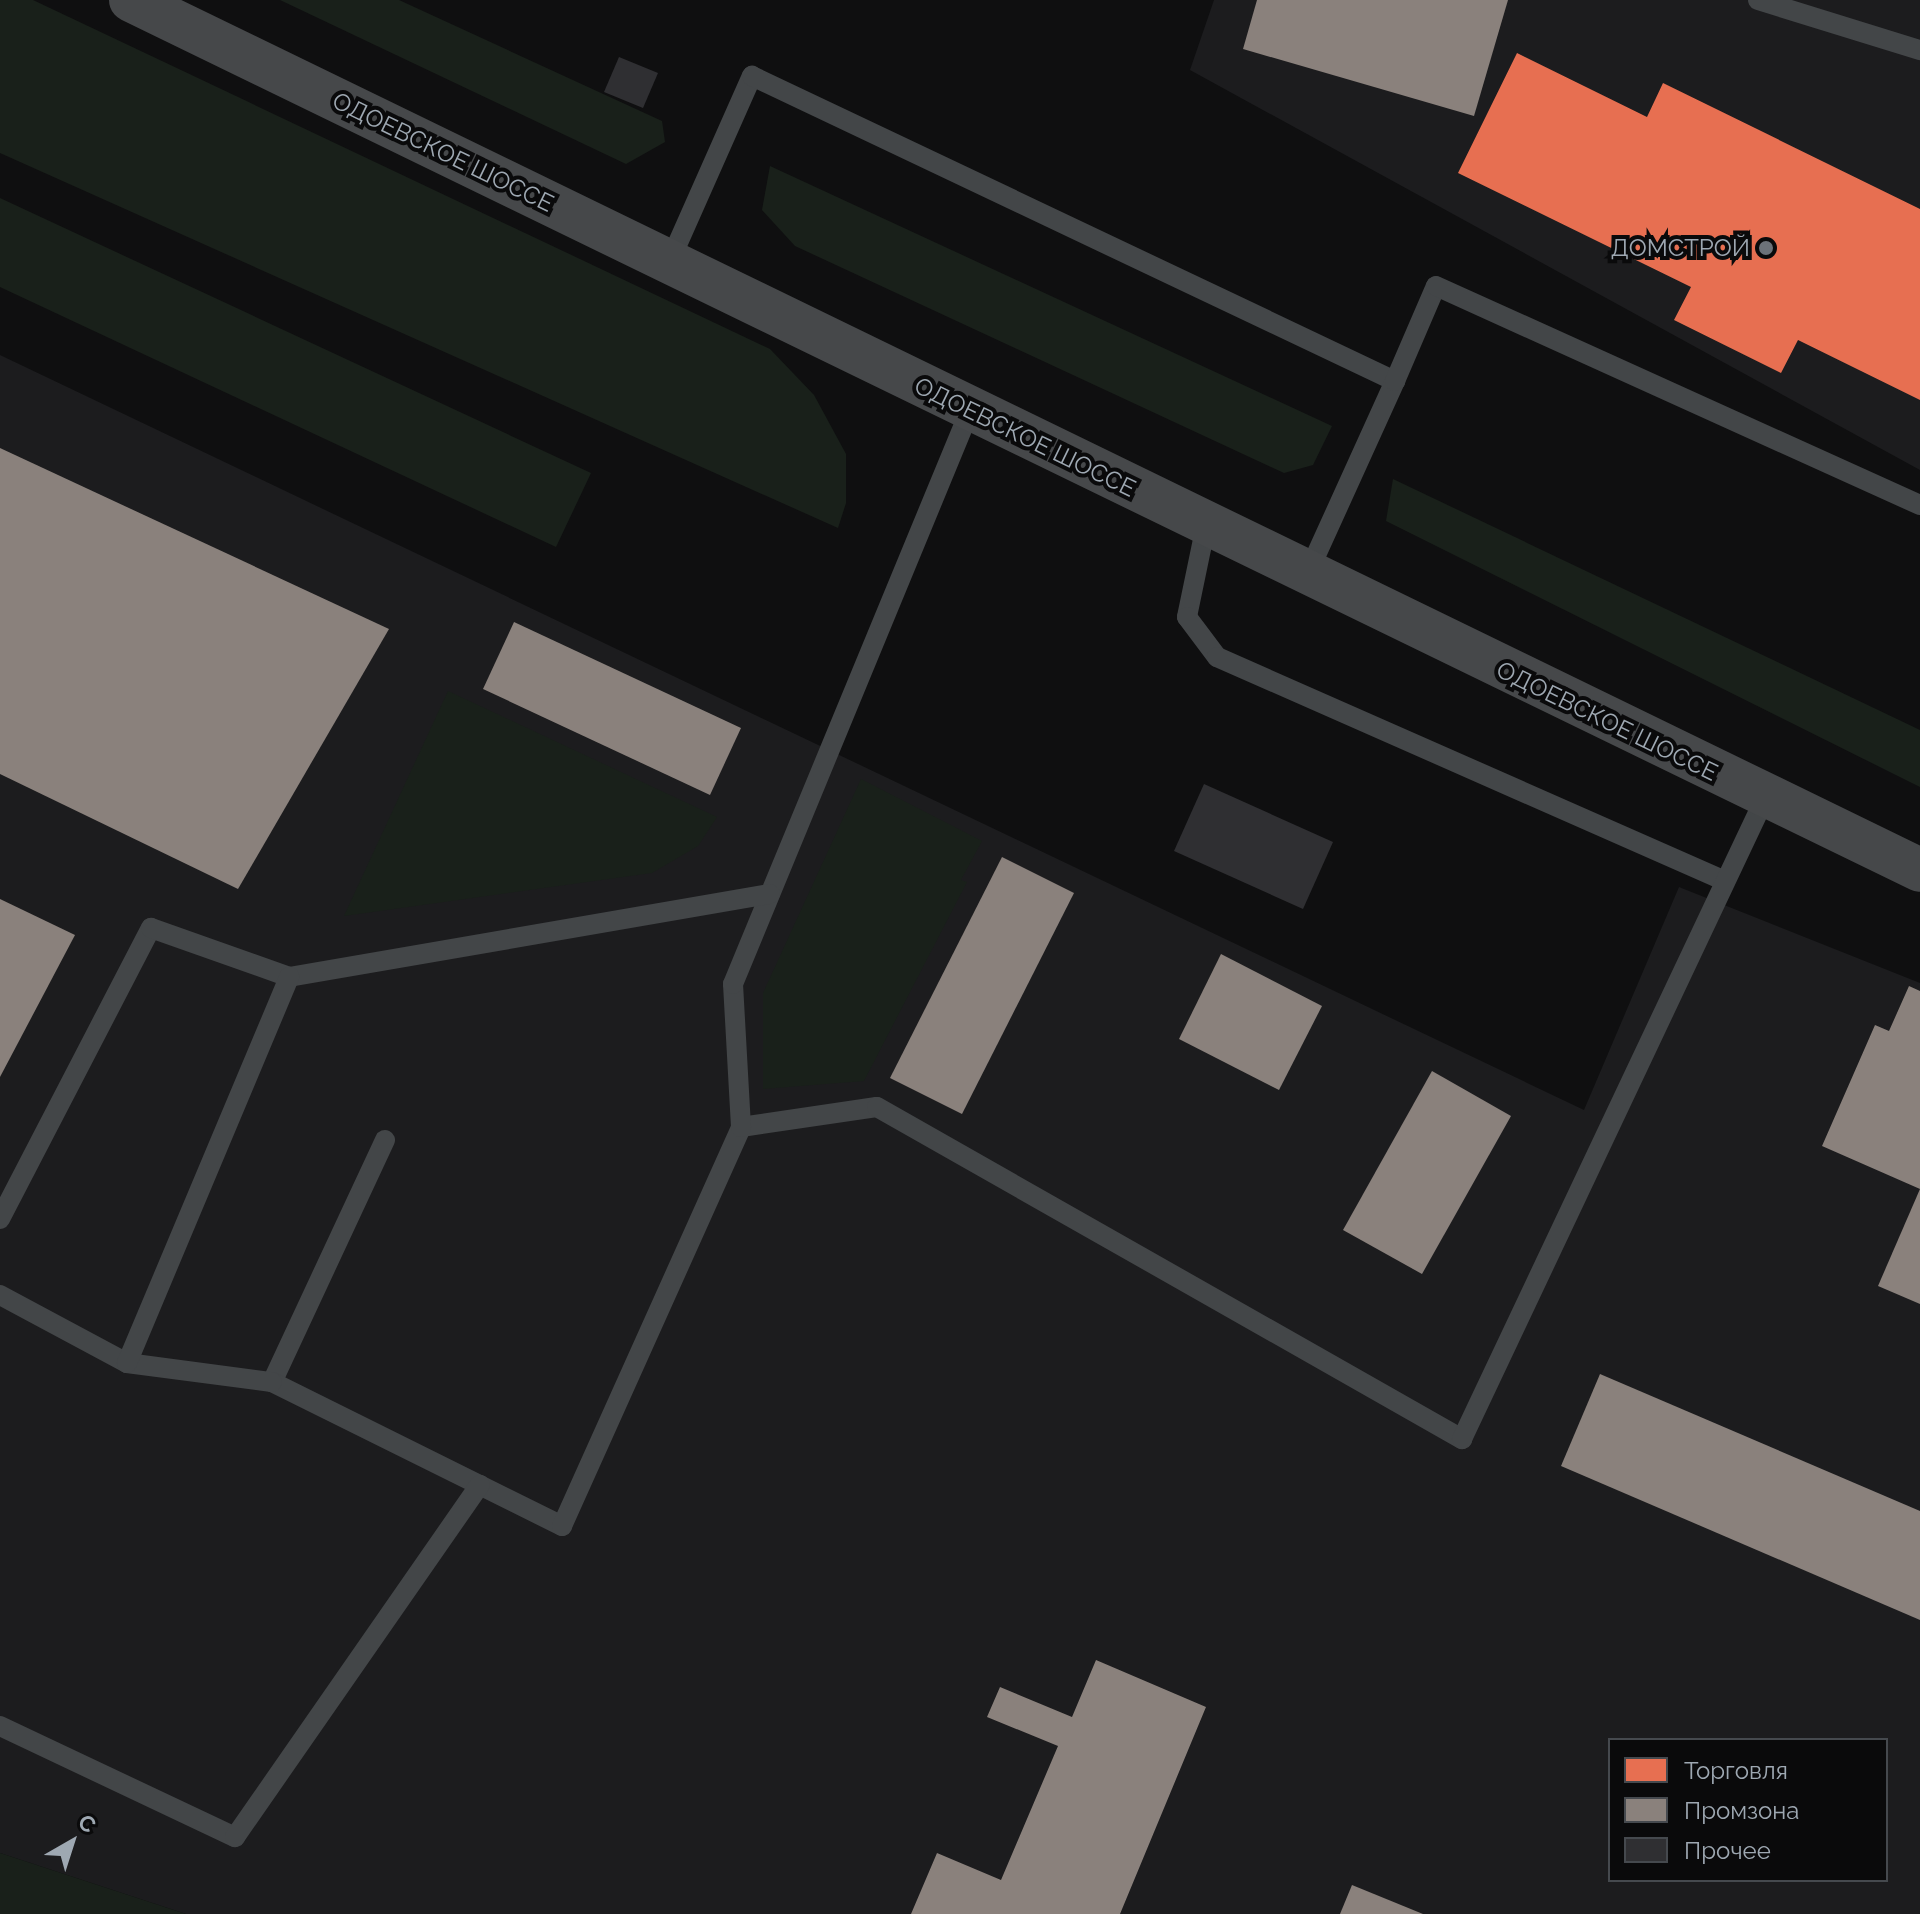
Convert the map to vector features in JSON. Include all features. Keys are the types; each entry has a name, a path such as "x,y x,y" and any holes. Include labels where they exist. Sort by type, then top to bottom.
{"main road":[{"name":"ОДОЕВСКОЕ ШОССЕ","path":"131,0 1765,798 1920,870"}],"lane":[{"path":"1758,0 1920,50"},
{"path":"669,263 752,76 1395,381"},
{"path":"1307,575 1436,286 1920,505"},
{"path":"0,1295 127,1363 272,1382 562,1526 741,1127 733,984 970,410"},
{"path":"1206,525 1187,617 1217,657 1725,881"},
{"path":"741,1127 877,1107 1462,1439 1765,798"},
{"path":"0,1219 151,928 289,977 770,894"},
{"path":"127,1363 289,977"},
{"path":"272,1382 385,1140"},
{"path":"0,1726 235,1837 480,1485"}],"shaded area":[{"path":"0,0 33,0 770,349 814,395 846,454 846,503 838,528 0,153"},
{"path":"280,0 399,0 662,121 665,142 626,164"},
{"path":"1214,0 1920,0 1920,470 1190,70"},
{"path":"770,166 1332,426 1313,465 1284,473 795,246 762,210"},
{"path":"0,198 591,473 556,547 0,287"},
{"path":"0,355 1584,1110 1679,887 1920,983 1920,1914 186,1914 0,1853"},
{"path":"1393,479 1920,730 1920,787 1386,521"},
{"path":"448,691 717,817 698,846 652,873 344,916"},
{"path":"861,779 982,841 961,880 967,882 864,1081 763,1089 763,993"},
{"path":"0,1853 186,1914 0,1914"}],"building: Торговля":[{"name":"ДОМСТРОЙ","path":"1517,53 1647,117 1663,83 1920,209 1920,400 1798,340 1781,373 1674,320 1691,287 1458,173"}],"building: Промзона":[{"path":"1257,0 1508,0 1474,116 1243,49"},
{"path":"0,448 389,629 238,889 0,774"},
{"path":"514,622 741,728 710,795 483,689"},
{"path":"1002,857 1074,893 962,1114 890,1078"},
{"path":"0,899 75,935 0,1077"},
{"path":"1221,954 1322,1006 1279,1090 1179,1039"},
{"path":"1909,986 1920,991 1920,1189 1822,1146 1875,1025 1889,1031"},
{"path":"1432,1071 1511,1116 1422,1274 1343,1230"},
{"path":"1920,1189 1920,1304 1878,1286"},
{"path":"1600,1374 1920,1511 1920,1620 1561,1466"},
{"path":"1096,1660 1206,1707 1120,1914 911,1914 937,1853 1001,1880 1058,1746 987,1717 1000,1687 1072,1717"},
{"path":"1352,1885 1423,1914 1340,1914"}],"building: Прочее":[{"path":"619,57 658,73 643,108 604,92"},
{"path":"1204,784 1333,842 1303,909 1174,851"}],"place":[{"name":"ДОМСТРОЙ","path":"1766,248"}]}
